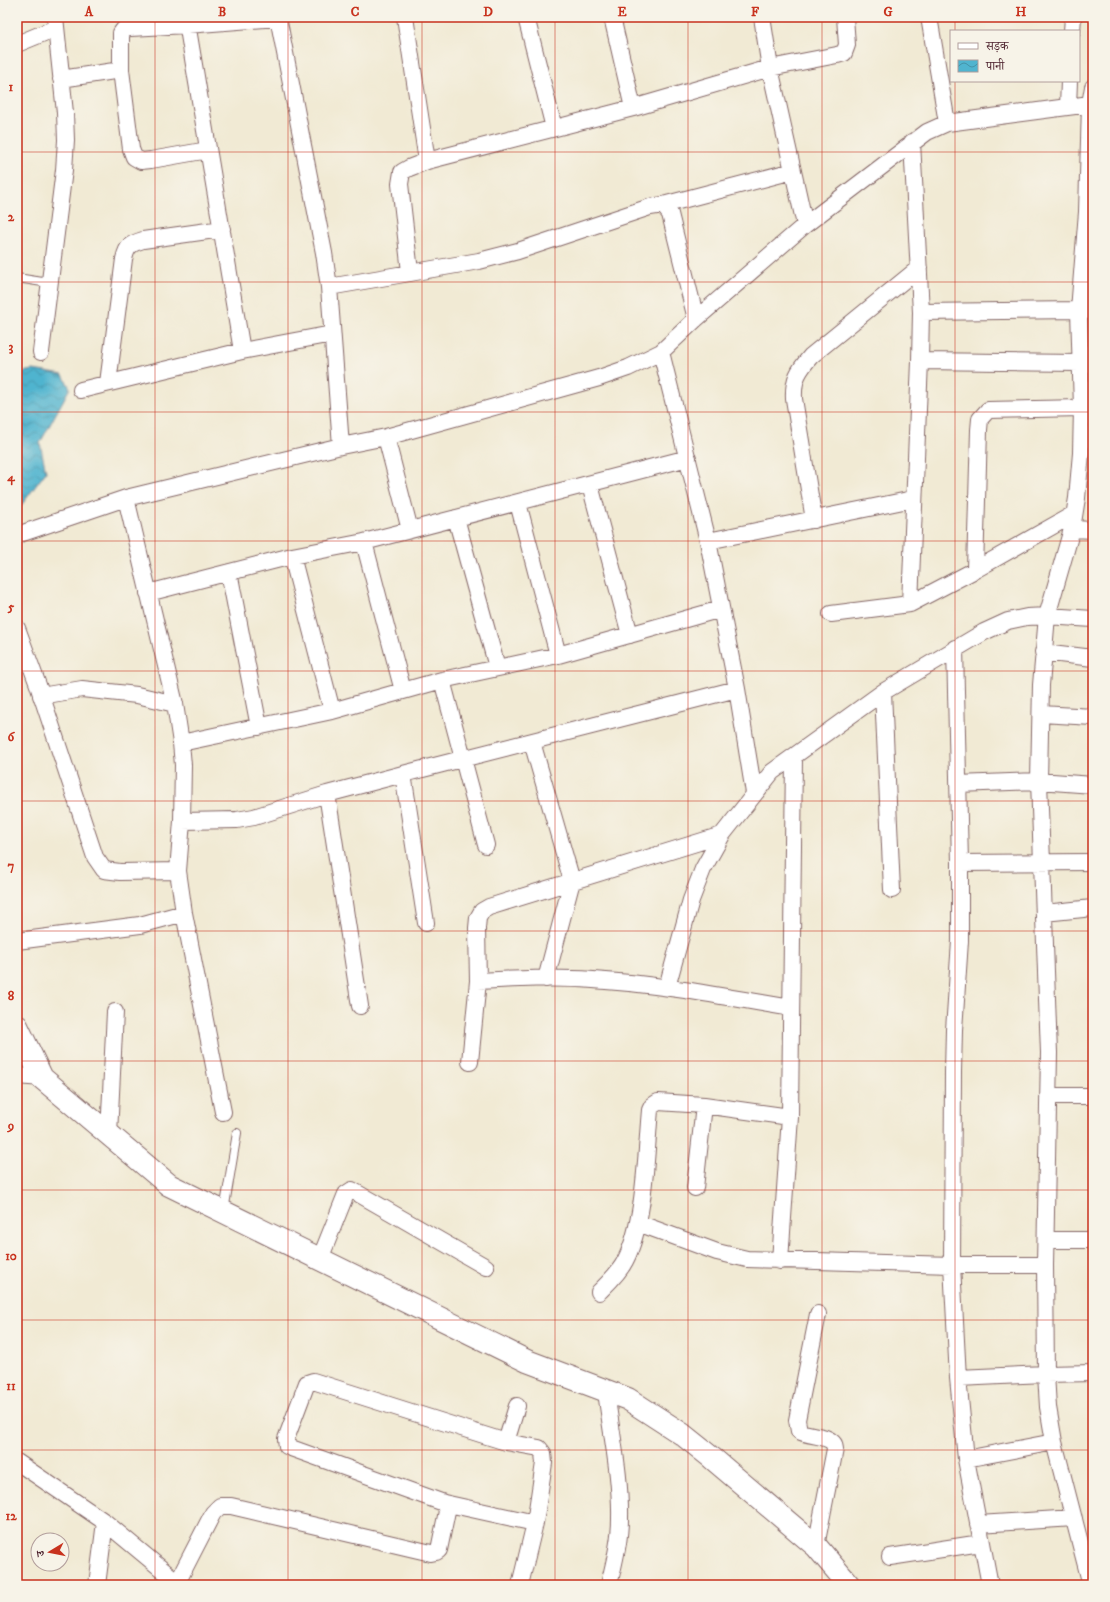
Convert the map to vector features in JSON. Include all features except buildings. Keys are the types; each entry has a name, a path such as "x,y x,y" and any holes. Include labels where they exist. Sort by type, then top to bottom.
{"street":[{"path":"405,17 427,161"},
{"path":"526,17 554,128"},
{"path":"612,17 633,108"},
{"path":"762,17 770,68 805,225"},
{"path":"410,272 400,177 402,172 427,161 633,108 770,68 837,55 844,52 847,45 845,17"},
{"path":"929,17 947,123"},
{"path":"1072,30 1073,17"},
{"path":"208,150 152,160 141,160 134,157 131,149 121,70 121,33 124,28 187,21 278,18 323,246 329,287 341,446"},
{"path":"187,21 242,351"},
{"path":"17,44 55,23 66,140 64,170 41,352"},
{"path":"61,79 121,70"},
{"path":"1068,107 1070,82"},
{"path":"1091,1585 1054,1442 1048,1407 1046,1374 1045,1265 1049,1045 1039,781 1043,652 1047,616 1073,522 1081,454 1082,408 1086,364 1086,310 1093,87"},
{"path":"17,535 126,498 341,446 386,438 599,378 628,368 661,352 696,319 805,225 926,132 947,123 1068,107 1092,102"},
{"path":"910,604 921,312 912,142"},
{"path":"329,287 479,261 518,251 650,207 663,205 792,171"},
{"path":"663,205 670,214 696,319"},
{"path":"108,383 124,259 127,248 133,243 143,240 222,229"},
{"path":"814,520 793,385 800,369 811,356 919,268"},
{"path":"921,312 1086,310"},
{"path":"81,390 242,351 332,334"},
{"path":"661,352 708,541 737,689 754,792"},
{"path":"920,361 1086,364"},
{"path":"975,570 978,430 980,419 988,410 1082,408"},
{"path":"386,438 410,530"},
{"path":"148,593 292,556 364,542 590,485 688,458"},
{"path":"590,485 630,635"},
{"path":"126,498 174,704 181,743 183,765 182,820 178,871 184,913 223,1112"},
{"path":"708,541 913,499"},
{"path":"518,503 558,655"},
{"path":"456,518 497,667"},
{"path":"831,614 910,604 1073,522 1093,530"},
{"path":"364,542 402,691"},
{"path":"292,556 332,711"},
{"path":"229,572 260,727"},
{"path":"181,743 332,711 442,680 558,655 721,609"},
{"path":"667,987 691,900 703,869 722,835 754,792 772,772 883,692 984,632 1008,621 1027,617 1047,616 1093,619"},
{"path":"17,628 95,857 104,870 120,872 178,871"},
{"path":"955,648 960,863 960,941 954,1030 952,1265 958,1378 966,1459 990,1585"},
{"path":"1043,652 1093,658"},
{"path":"442,680 486,845"},
{"path":"39,690 82,689 137,695 174,704"},
{"path":"182,820 237,820 254,817 327,794 462,758 532,742 737,689"},
{"path":"883,692 892,890"},
{"path":"1041,714 1093,717"},
{"path":"532,742 572,881 546,979"},
{"path":"780,1261 790,1117 794,756"},
{"path":"403,774 426,923"},
{"path":"958,784 1039,781 1093,785"},
{"path":"327,794 360,1006"},
{"path":"470,1062 478,980 477,928 478,918 482,911 489,907 722,835"},
{"path":"960,863 1041,861 1093,862"},
{"path":"1044,913 1093,908"},
{"path":"17,941 140,925 184,913"},
{"path":"478,980 594,980 667,987 791,1008"},
{"path":"109,1134 116,1012"},
{"path":"17,1026 42,1078 169,1185 527,1360 628,1399 682,1434 712,1458 816,1546 850,1585"},
{"path":"17,1076 42,1078"},
{"path":"1049,1096 1093,1096"},
{"path":"599,1292 625,1262 638,1223 652,1106 658,1102 704,1105 790,1117"},
{"path":"696,1188 704,1105"},
{"path":"320,1259 346,1194 352,1190 486,1267"},
{"path":"638,1223 730,1256 747,1259 952,1265 1045,1265"},
{"path":"1046,1240 1093,1240"},
{"path":"816,1546 835,1449 834,1444 828,1439 804,1434 800,1431 797,1420 818,1314"},
{"path":"958,1378 1093,1373"},
{"path":"520,1585 535,1523 544,1463 543,1453 539,1448 506,1442 316,1381 307,1383 286,1439 287,1446 444,1503 535,1523"},
{"path":"606,1391 617,1475 620,1519 617,1554 609,1585"},
{"path":"506,1442 517,1406"},
{"path":"966,1459 1054,1442"},
{"path":"17,1462 105,1522 175,1582 213,1513 220,1506 231,1506 431,1553 439,1550 441,1545 447,1511 444,1503"},
{"path":"978,1524 1074,1518"},
{"path":"97,1585 105,1522"},
{"path":"890,1557 981,1543"}],"lane":[{"path":"17,278 49,283"},
{"path":"224,1212 237,1133"}],"water":[{"path":"33,370 63,375 70,388 40,443 46,472 17,511 17,373"}]}
